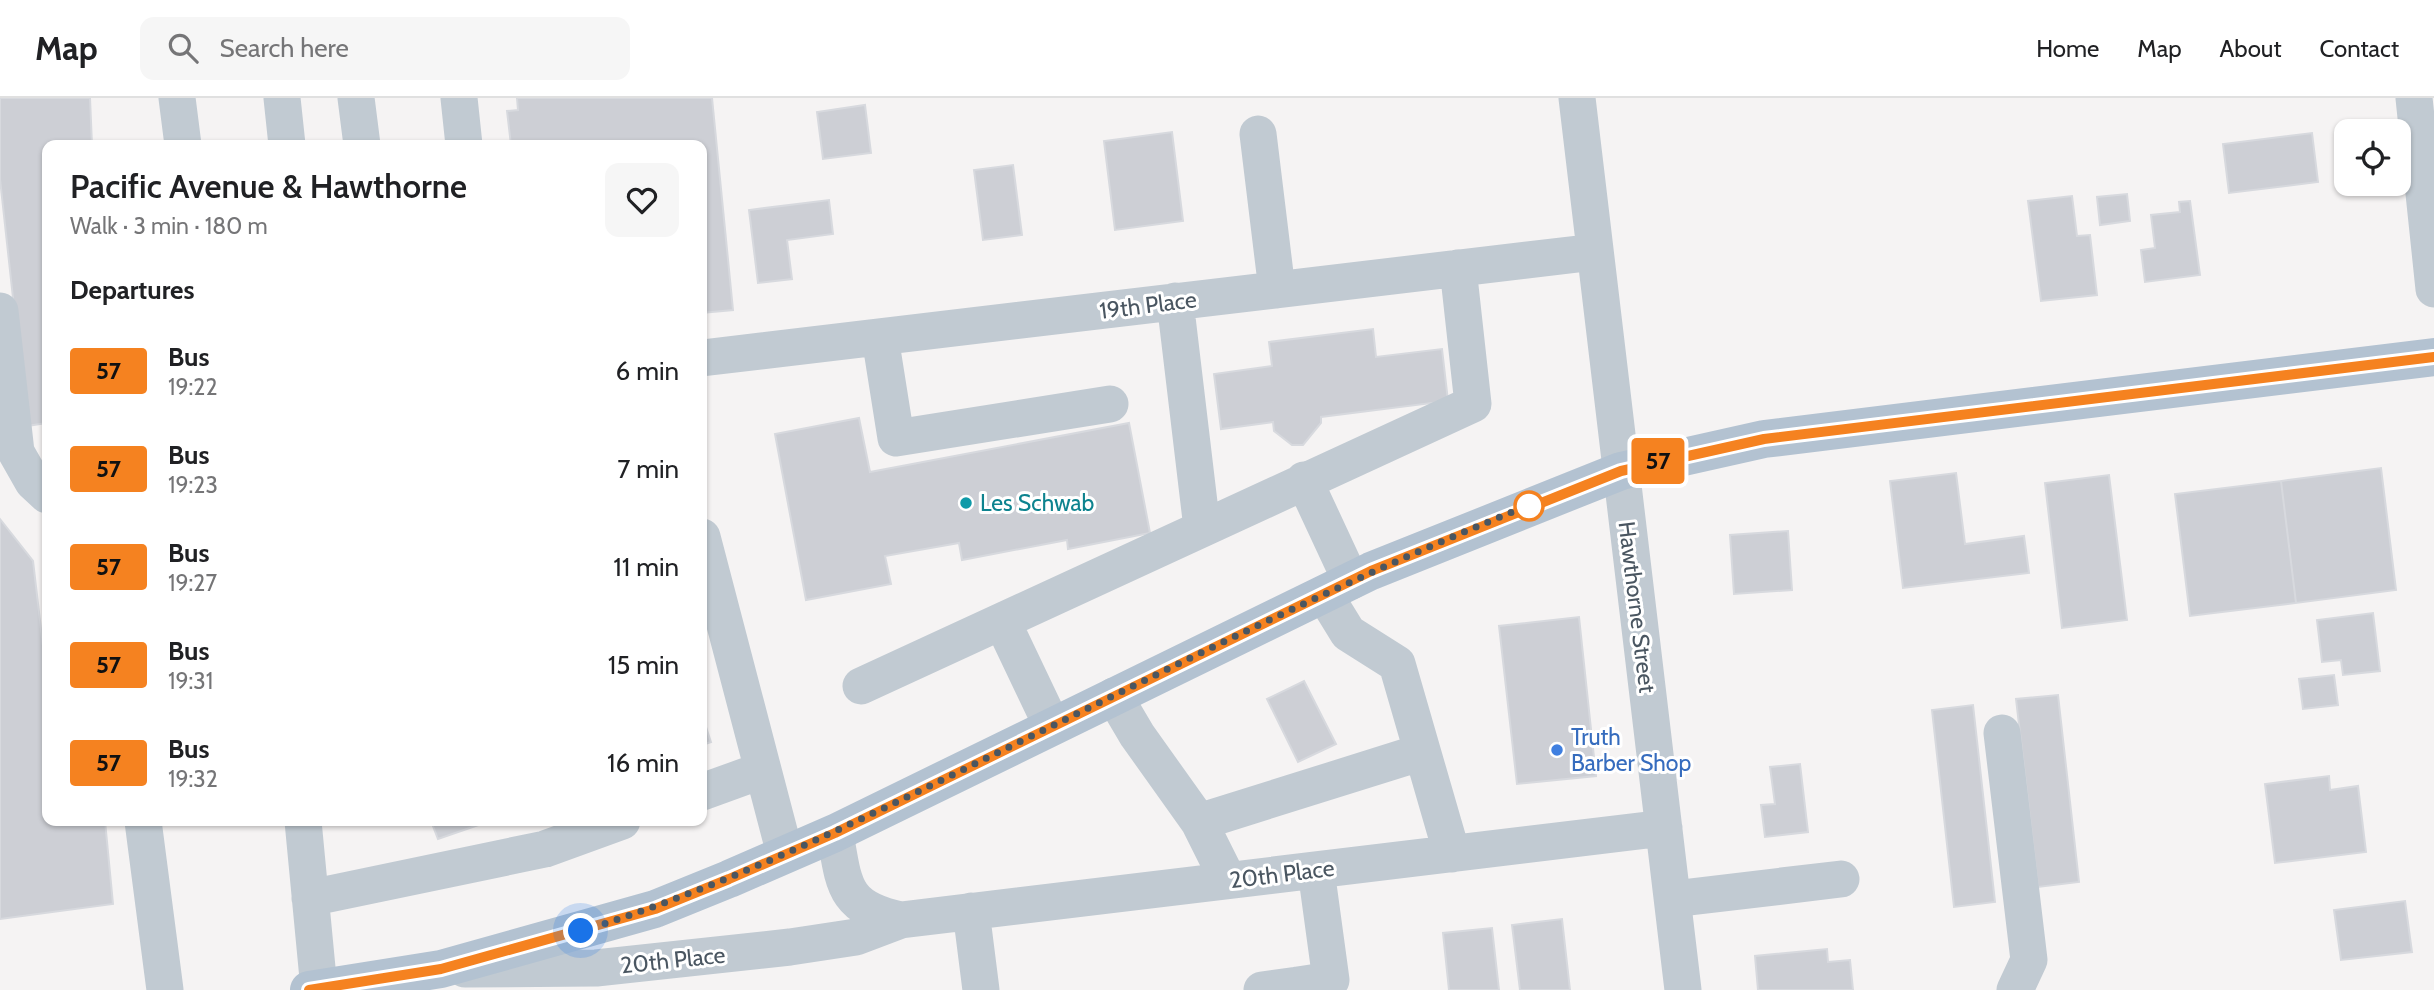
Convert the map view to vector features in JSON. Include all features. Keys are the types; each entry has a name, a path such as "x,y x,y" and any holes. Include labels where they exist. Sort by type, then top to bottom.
{"main road":[{"path":"314,989 458,976 655,909 835,833 1337,587 1489,522 1621,471 1764,439 2434,358"}],"street":[{"path":"177,98 182,140"},
{"path":"282,98 286,140"},
{"path":"356,98 361,140"},
{"path":"459,98 463,140"},
{"name":"Hawthorne Street","path":"1577,98 1683,990"},
{"path":"2414,98 2434,289"},
{"path":"1258,134 1278,289"},
{"name":"19th Place","path":"707,357 1595,252"},
{"path":"861,686 1472,404 1458,268"},
{"path":"1175,302 1202,528"},
{"path":"0,311 16,452 33,482 42,490"},
{"path":"880,337 895,438 1110,404"},
{"path":"1304,480 1337,587 1348,633 1397,664 1452,853"},
{"path":"707,556 785,854"},
{"path":"1002,621 1052,726"},
{"path":"1114,696 1137,735 1199,822 1228,880"},
{"path":"2002,733 2029,960 2015,990"},
{"path":"1199,822 1422,752"},
{"path":"707,790 763,769"},
{"path":"145,826 165,990"},
{"path":"303,826 314,989"},
{"path":"310,898 545,849 608,826"},
{"name":"20th Place","path":"458,976 596,968 776,949 856,937 901,920 1664,828"},
{"name":"20th Place","path":"835,833 849,891 873,914 901,920"},
{"path":"1262,990 1298,988 1331,981 1316,870"},
{"path":"1673,899 1841,879"},
{"path":"971,911 981,990"}],"building":[{"path":"0,98 90,98 92,140 42,140 42,424 27,426 0,179"},
{"path":"517,98 712,98 733,310 707,313 707,140 510,140 507,111 518,110"},
{"path":"865,105 871,153 823,159 817,112"},
{"path":"1172,132 1183,221 1115,230 1104,141"},
{"path":"2312,133 2318,182 2229,193 2223,144"},
{"path":"1013,165 1022,235 983,240 974,170"},
{"path":"2127,194 2130,221 2100,225 2097,197"},
{"path":"2072,196 2077,236 2090,235 2097,295 2041,301 2028,201"},
{"path":"829,200 833,234 787,240 792,279 758,283 749,210"},
{"path":"2190,201 2200,275 2145,282 2141,250 2155,248 2151,215 2180,212 2179,202"},
{"path":"1373,329 1376,357 1442,349 1448,401 1321,417 1321,423 1303,445 1292,445 1274,431 1273,422 1221,429 1214,374 1272,366 1269,342"},
{"name":"Les Schwab","path":"859,418 870,472 1129,423 1150,533 1068,549 1067,540 962,560 959,543 885,556 891,584 806,600 775,434"},
{"path":"2381,468 2396,590 2296,603 2281,481"},
{"path":"1956,473 1965,544 2024,536 2029,573 1903,588 1890,481"},
{"path":"2109,475 2127,620 2062,628 2045,483"},
{"path":"2281,481 2296,603 2190,616 2175,494"},
{"path":"0,519 33,561 42,638 42,826 105,826 113,904 0,919"},
{"path":"1788,531 1792,590 1734,594 1730,535"},
{"path":"2373,613 2380,671 2343,675 2341,660 2322,662 2317,620"},
{"path":"1579,617 1596,776 1517,784 1499,626"},
{"path":"2334,675 2338,705 2303,709 2299,679"},
{"path":"1304,681 1336,744 1298,762 1267,699"},
{"path":"2058,695 2079,882 2038,887 2016,699"},
{"path":"1973,705 1995,902 1954,907 1932,710"},
{"path":"1800,764 1808,832 1765,837 1761,805 1775,804 1770,767"},
{"path":"2329,776 2330,790 2358,786 2366,852 2275,863 2265,784"},
{"path":"433,826 476,826 438,839"},
{"path":"2405,901 2412,952 2341,960 2334,910"},
{"path":"1562,919 1570,990 1520,990 1512,925"},
{"path":"1492,928 1499,990 1449,990 1443,933"},
{"path":"1827,949 1828,962 1850,960 1853,990 1758,990 1755,956"}],"bus line":[{"name":"57","path":"309,990 441,969 655,909 835,833 1371,571 1621,471 1764,439 2434,357"}],"place":[{"name":"Les Schwab","path":"966,503"},
{"name":"Truth Barber Shop","path":"1557,750"}],"route":[{"path":"581,931 655,909 835,833 1371,571 1535,503 1529,506"}]}
